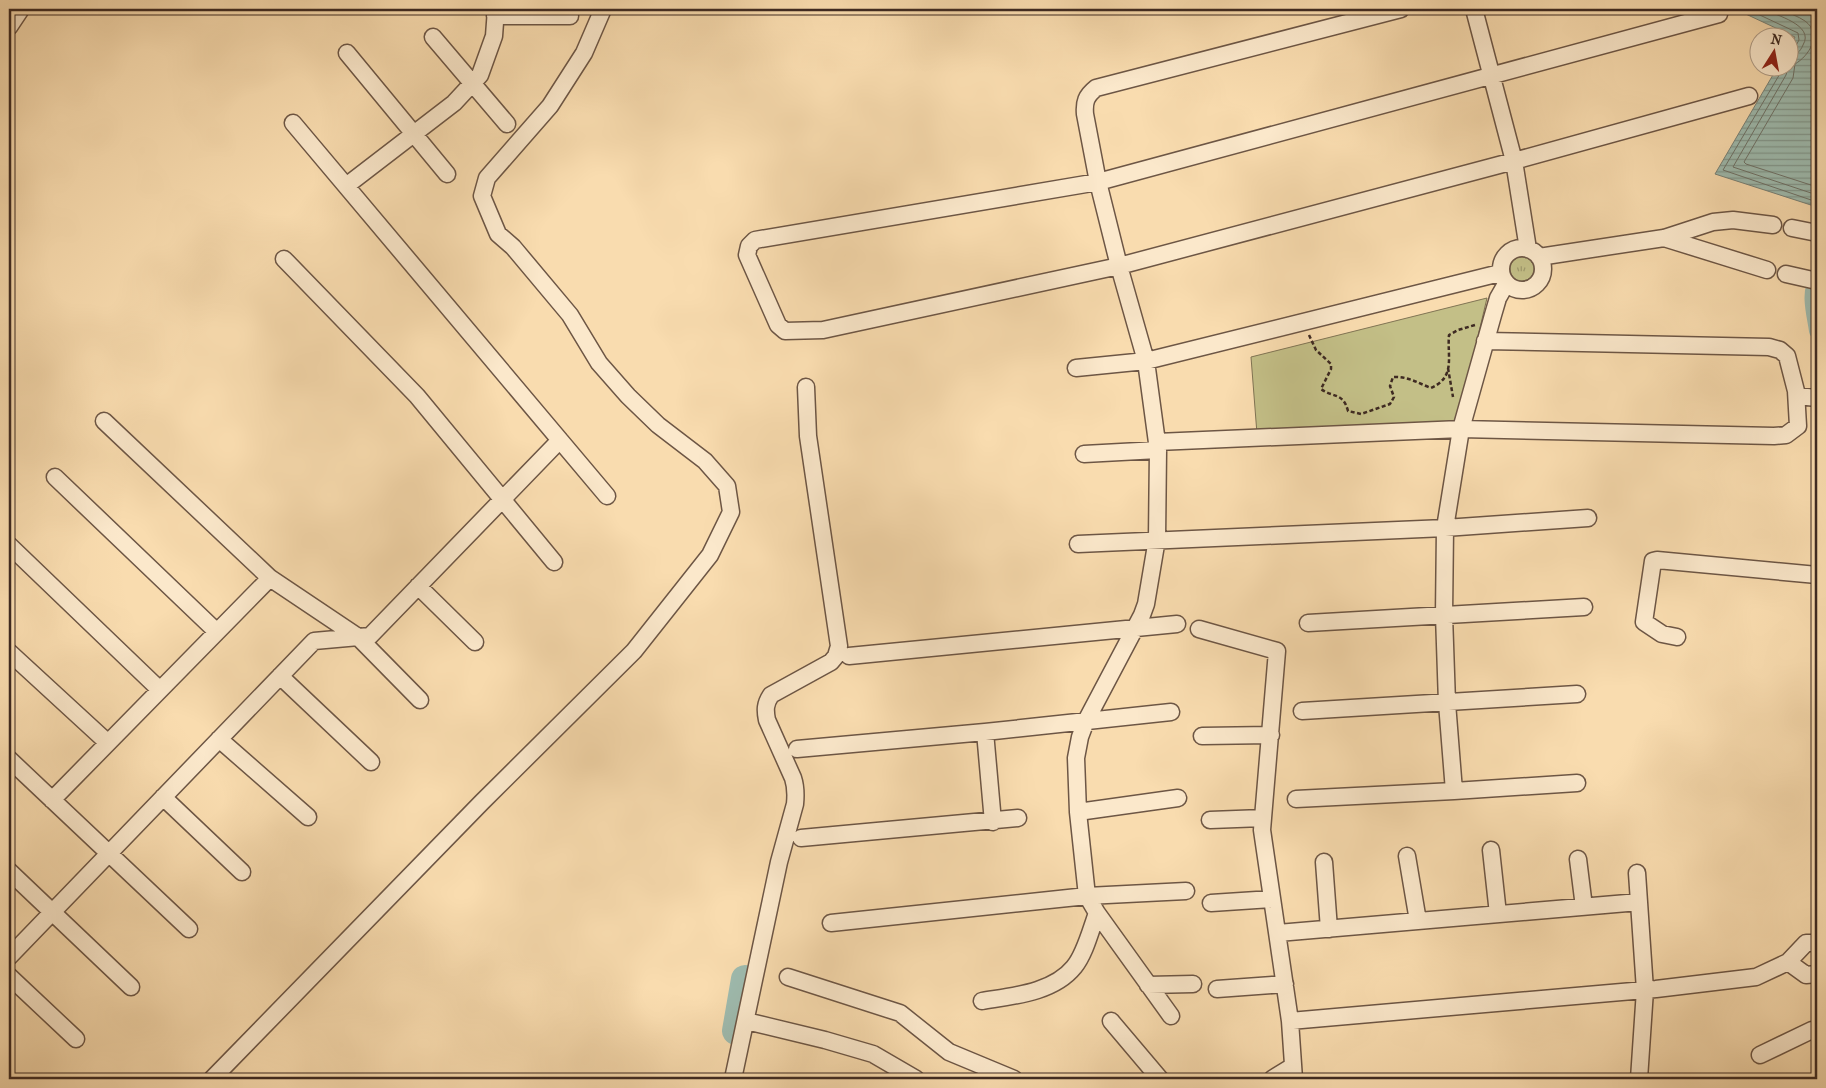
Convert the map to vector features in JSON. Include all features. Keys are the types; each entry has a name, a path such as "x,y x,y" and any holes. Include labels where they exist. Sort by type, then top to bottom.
{"street":[{"path":"9,27 21,9"},
{"path":"212,1079 482,802 634,651 710,555 730,512 727,486 705,462 658,425 628,396 599,363 570,315 513,247 498,234 482,196 487,178 550,106 584,53 603,9"},
{"path":"1171,1016 1097,913 1087,896 1078,812 1076,758 1080,737 1086,721 1135,629 1146,604 1157,539 1158,446 1146,361 1098,182 1084,104 1087,95 1096,88 1401,9"},
{"path":"1474,9 1514,161 1534,253 1542,264 1543,272 1540,280 1528,290 1512,288 1503,278"},
{"path":"346,186 454,104 480,75 494,36 495,12 570,16"},
{"path":"1719,14 1098,182 755,240 749,246 747,255 778,326 785,331 823,330 1119,266 1514,161 1749,96"},
{"path":"433,37 507,124"},
{"path":"348,53 447,174"},
{"path":"294,124 607,496"},
{"path":"1454,791 1447,703 1444,615 1445,528 1461,429 1503,278 1502,260 1510,251 1522,248 1534,253 1664,238 1713,222 1733,220 1773,226"},
{"path":"1792,228 1816,233"},
{"path":"1664,238 1767,270"},
{"path":"284,259 417,396 554,562"},
{"path":"1790,275 1817,281"},
{"path":"1076,368 1146,361 1303,322 1503,278"},
{"path":"1084,454 1158,446 1461,429 1774,436 1786,435 1798,426 1797,396 1787,356 1780,350 1769,347 1485,341"},
{"path":"733,1079 779,862 796,795 793,778 767,720 766,702 778,691 831,662 836,656 839,646 808,436 806,387"},
{"path":"1797,396 1817,398"},
{"path":"104,421 270,578 358,637 420,700"},
{"path":"9,957 314,641 370,636 560,440"},
{"path":"55,477 217,632"},
{"path":"1078,544 1157,539 1445,528 1588,518"},
{"path":"9,545 160,690"},
{"path":"1677,637 1662,634 1644,622 1653,561 1817,574"},
{"path":"52,800 270,578"},
{"path":"418,586 476,642"},
{"path":"1308,623 1584,607"},
{"path":"849,656 1177,624"},
{"path":"1199,629 1277,651 1262,830 1290,1021 1293,1073 1272,1079"},
{"path":"9,652 108,743"},
{"path":"280,676 371,762"},
{"path":"1302,711 1577,694"},
{"path":"797,749 985,732 1171,712"},
{"path":"985,732 993,822"},
{"path":"1202,736 1271,735"},
{"path":"219,739 308,817"},
{"path":"9,759 189,929"},
{"path":"1296,799 1577,783"},
{"path":"163,797 242,872"},
{"path":"1078,812 1178,798"},
{"path":"802,838 993,822 1018,818"},
{"path":"1210,820 1263,818"},
{"path":"1491,850 1498,914"},
{"path":"1407,856 1418,921"},
{"path":"1578,858 1584,907"},
{"path":"1324,862 1329,929"},
{"path":"9,871 131,987"},
{"path":"1634,1079 1639,1079 1645,990 1637,873"},
{"path":"832,923 1087,896 1186,891"},
{"path":"1211,903 1272,899"},
{"path":"1278,933 1639,902"},
{"path":"982,1001 1037,992 1066,974 1079,959 1097,913"},
{"path":"1290,1021 1645,990 1756,977 1788,962 1806,943 1817,942"},
{"path":"1788,962 1806,975 1817,974"},
{"path":"9,976 76,1039"},
{"path":"788,977 900,1014 949,1052 1014,1079"},
{"path":"1148,985 1193,984"},
{"path":"1217,989 1285,984"},
{"path":"746,1021 873,1054 916,1079"},
{"path":"1111,1021 1160,1079"},
{"path":"1760,1055 1817,1029"}],"path":[{"path":"1303,322 1316,350 1331,364 1331,369 1321,389 1338,395 1346,404 1348,411 1361,414 1390,404 1394,397 1390,386 1392,377 1410,378 1431,388 1441,384 1447,376 1449,335 1469,326 1490,322"}],"green space":[{"path":"1522,257 1527,258 1533,264 1533,274 1527,280 1522,281 1517,280 1511,274 1510,269 1511,264 1517,258"},
{"path":"1487,298 1458,421 1257,434 1251,357"}],"water":[{"path":"1735,9 1817,9 1817,207 1715,174 1771,78 1798,78 1798,28 1776,28"}],"waterway":[{"path":"1817,279 1813,291 1817,331"},
{"path":"736,1031 745,979"}]}
